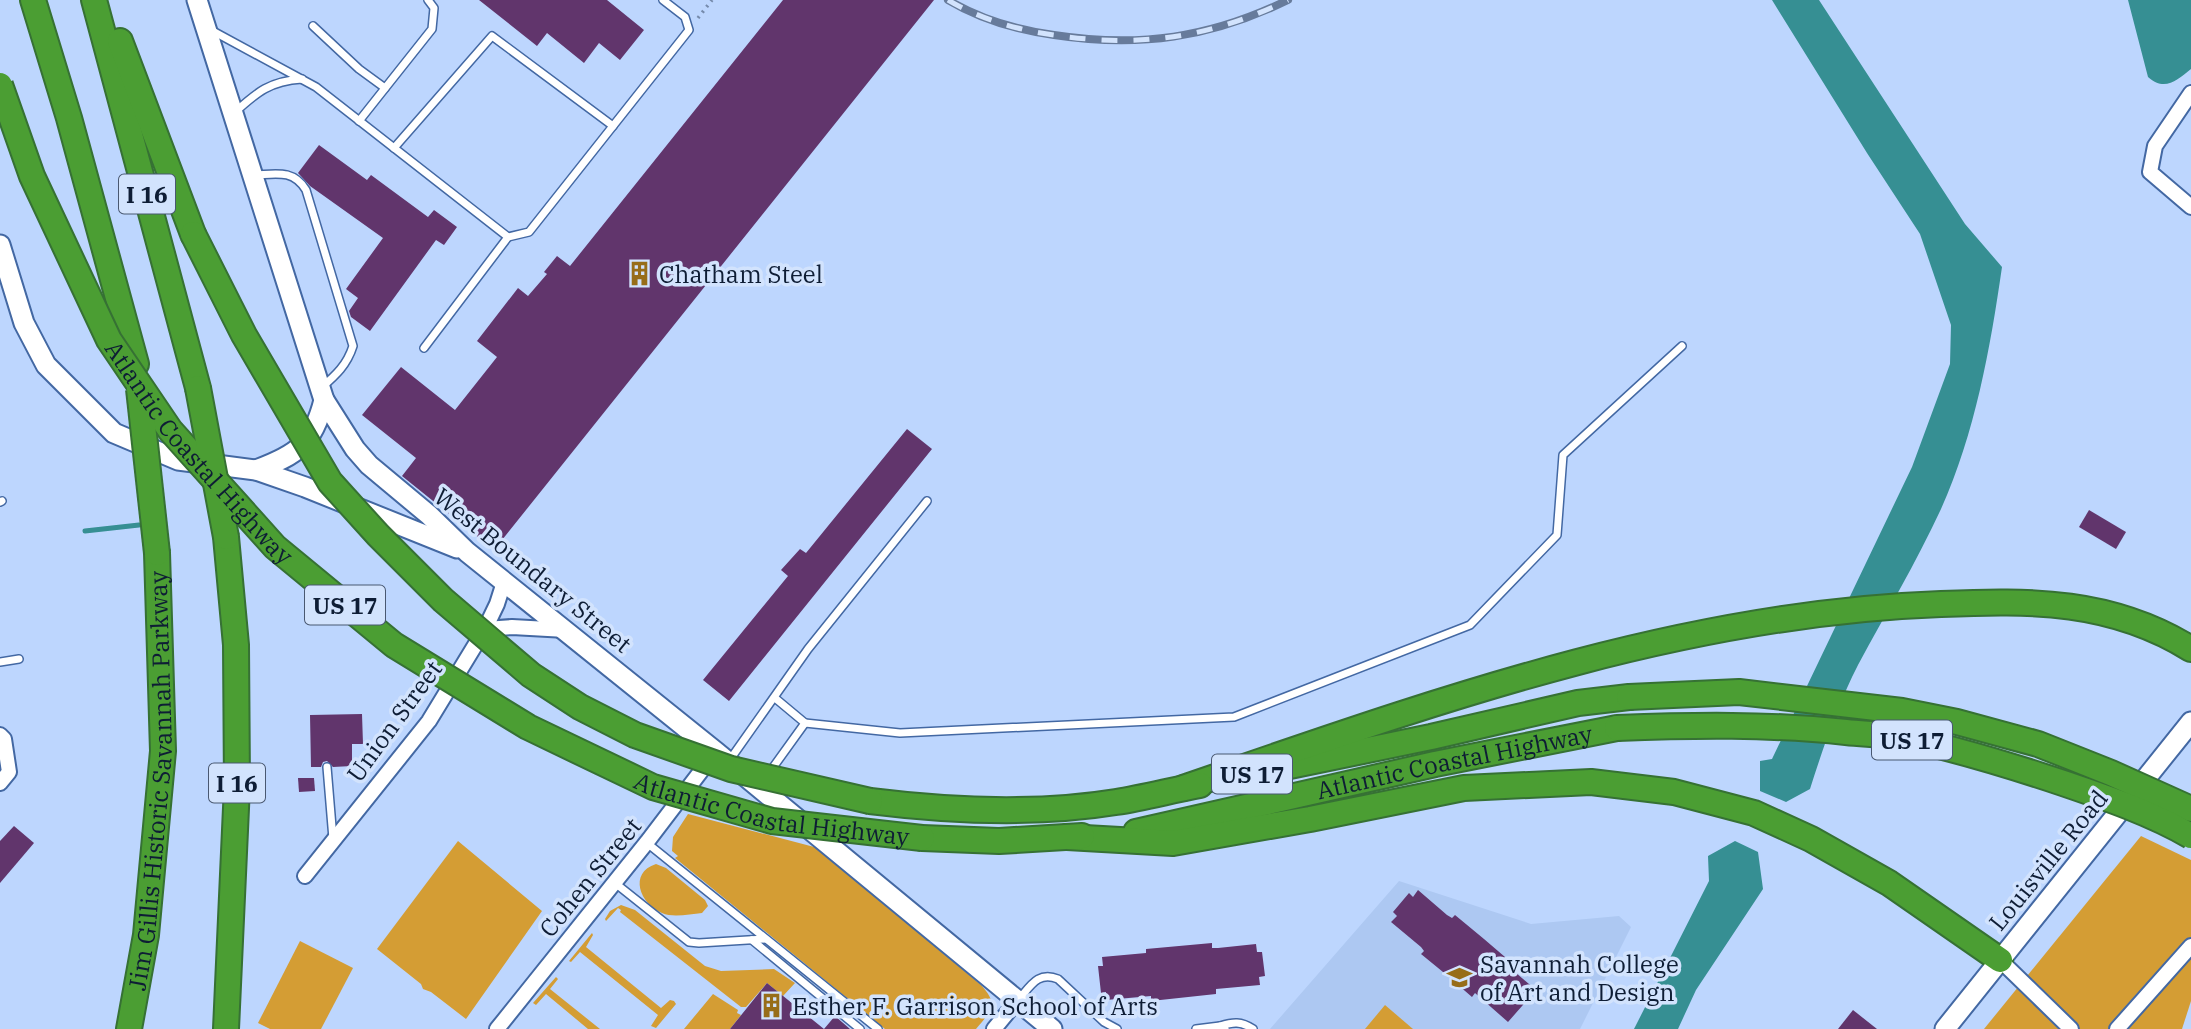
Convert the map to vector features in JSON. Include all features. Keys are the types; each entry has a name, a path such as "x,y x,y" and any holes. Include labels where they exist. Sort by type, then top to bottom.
{"highway":[{"name":"Jim Gillis Historic Savannah Parkway","path":"34,0 136,364 157,553 163,751 146,935 129,1029"},
{"name":"I 16","path":"94,0 198,388 226,537 236,645 237,786 226,1029"},
{"name":"Atlantic Coastal Highway","path":"100,0 116,31 193,234 244,335 330,482 443,600 531,675 580,707 635,735 731,769 870,801 918,807 1050,808 1115,802 1431,737 1578,703 1629,697 1739,692 1902,711 1957,722 2038,744 2111,772 2191,809"},
{"name":"Atlantic Coastal Highway","path":"0,85 32,176 109,340 170,430 275,547 394,645 528,727 653,787 772,821 922,838 999,841 1067,837 1144,832 1435,764 1617,728 1705,724 1807,728 1897,737 1955,749 2103,797 2170,824 2191,836"},
{"path":"1183,788 1394,716 1521,677 1648,645 1826,612 1890,605 2054,603 2125,618 2147,626 2191,649"},
{"path":"1067,837 1173,843 1464,788 1591,782 1674,792 1754,813 1811,839 1889,883 2000,960"}],"main road":[{"name":"West Boundary Street","path":"197,0 323,394 355,449 369,465 429,515 467,552 567,630 1052,1029"},
{"path":"0,245 24,323 46,365 114,433 177,460 256,470 467,552"},
{"path":"256,470 285,459 304,445 318,424 323,394"},
{"name":"Louisville Road","path":"1945,1029 2191,722"}],"street":[{"path":"2191,93 2155,146 2150,172 2191,206"},
{"name":"Union Street","path":"305,876 429,721 485,629 498,604 504,582"},
{"path":"485,629 512,627 567,630"},
{"path":"0,735 4,739 9,772 0,783"},
{"name":"Cohen Street","path":"497,1029 647,842 722,757"},
{"path":"2117,1029 2191,946"},
{"path":"2000,960 2071,1029"},
{"path":"994,1029 1017,1001"}],"lane":[{"path":"359,121 432,29 434,8 428,0"},
{"path":"424,348 508,237 529,232 689,30 685,17 663,0"},
{"path":"206,26 302,79 508,237"},
{"path":"313,26 359,69 384,88"},
{"path":"394,148 492,36 613,126"},
{"path":"233,114 255,94 269,86 282,80 302,79"},
{"path":"253,175 286,173 300,181 306,190 353,346 341,371 323,394"},
{"path":"775,698 805,723 900,733 1234,717 1470,625 1557,535 1563,455 1682,346"},
{"path":"722,757 775,698 808,649 927,501"},
{"path":"0,662 19,659"},
{"path":"759,787 805,723"},
{"path":"327,767 333,840"},
{"path":"647,842 878,1029"},
{"path":"615,883 689,942 765,939"},
{"path":"751,940 860,1029"},
{"path":"1017,1001 1037,978 1049,975 1058,979 1104,1022 1116,1029"},
{"path":"1196,1029 1222,1027 1233,1022 1244,1023 1253,1029"}],"path":[{"path":"689,30 712,0"}],"shaded area":[{"path":"1772,0 1819,0 1965,224 2002,267 1980,391 1953,480 1921,549 1851,680 1831,726 1810,789 1786,802 1760,791 1760,761 1772,759 1912,467 1950,364 1951,325 1920,234"},
{"path":"2128,0 2191,0 2191,69 2171,83 2160,84 2148,77"},
{"path":"688,814 818,848 981,985 992,1003 989,1012 976,1029 885,1029 675,858 678,856 672,851 673,837"},
{"path":"2141,836 2191,860 2191,1001 2182,1029 1984,1029"},
{"path":"458,841 542,911 466,1019 431,992 423,989 421,984 377,949"},
{"path":"1735,841 1758,852 1763,889 1696,990 1678,1029 1634,1029 1709,881 1708,856"},
{"path":"656,864 666,868 705,900 708,906 702,913 671,915 654,909 648,903 640,888 640,881 647,868"},
{"name":"Savannah College of Art and Design","path":"1399,881 1531,924 1619,916 1631,927 1580,1029 1270,1029"},
{"path":"621,905 635,910 705,966 721,971 774,969 795,983 783,996 767,983 746,1007 741,1007 618,908 606,921 610,911"},
{"path":"592,933 586,947 661,1008 670,1000 674,1001 676,1004 656,1028 651,1026 658,1015 580,952 569,961"},
{"path":"300,941 353,968 321,1029 270,1029 258,1023"},
{"path":"556,977 558,979 550,989 600,1029 588,1029 546,994 536,1005 533,1003"},
{"path":"713,994 738,1010 737,1013 741,1015 730,1029 684,1029"},
{"path":"1385,1005 1413,1029 1365,1029"}],"building":[{"path":"479,0 607,0 644,30 620,60 599,43 584,63 547,33 537,46"},
{"name":"Chatham Steel","path":"783,0 934,0 494,550 402,476 416,458 362,415 401,367 455,410 497,357 477,341 518,288 528,296 547,274 544,272 557,256 570,266"},
{"path":"319,145 367,180 371,175 428,217 434,210 457,227 444,245 436,240 370,331 351,317 349,311 358,298 346,289 383,238 310,186 298,173"},
{"path":"907,429 932,449 729,701 703,680 788,576 781,570 800,549 806,553"},
{"path":"2089,510 2126,532 2116,549 2079,527"},
{"path":"362,714 363,744 352,744 352,766 333,767 327,761 323,762 321,767 311,767 310,715"},
{"path":"298,778 314,778 315,791 299,792"},
{"path":"14,826 34,843 0,883 0,841"},
{"path":"1418,890 1447,915 1452,918 1455,915 1484,939 1505,957 1502,961 1536,990 1508,1022 1475,993 1472,997 1421,954 1424,951 1421,947 1391,922 1397,916 1393,912 1409,893 1413,897"},
{"path":"1212,943 1212,948 1256,944 1257,952 1262,952 1265,976 1259,977 1260,985 1216,989 1216,994 1151,1001 1151,996 1106,1000 1106,992 1101,993 1098,966 1103,966 1102,957 1146,953 1146,949"},
{"name":"Esther F. Garrison School of Arts","path":"767,983 824,1029 730,1029"},
{"path":"1853,1010 1877,1029 1838,1029"},
{"path":"835,1016 850,1029 824,1029"}],"waterway":[{"path":"85,531 139,525"}],"railway":[{"path":"948,0 986,18 1026,30 1085,39 1115,40 1145,40 1202,31 1259,13 1288,0"}],"place":[{"name":"Chatham Steel","path":"639,274"},
{"name":"Savannah College of Art and Design","path":"1460,978"},
{"name":"Esther F. Garrison School of Arts","path":"772,1006"}]}
